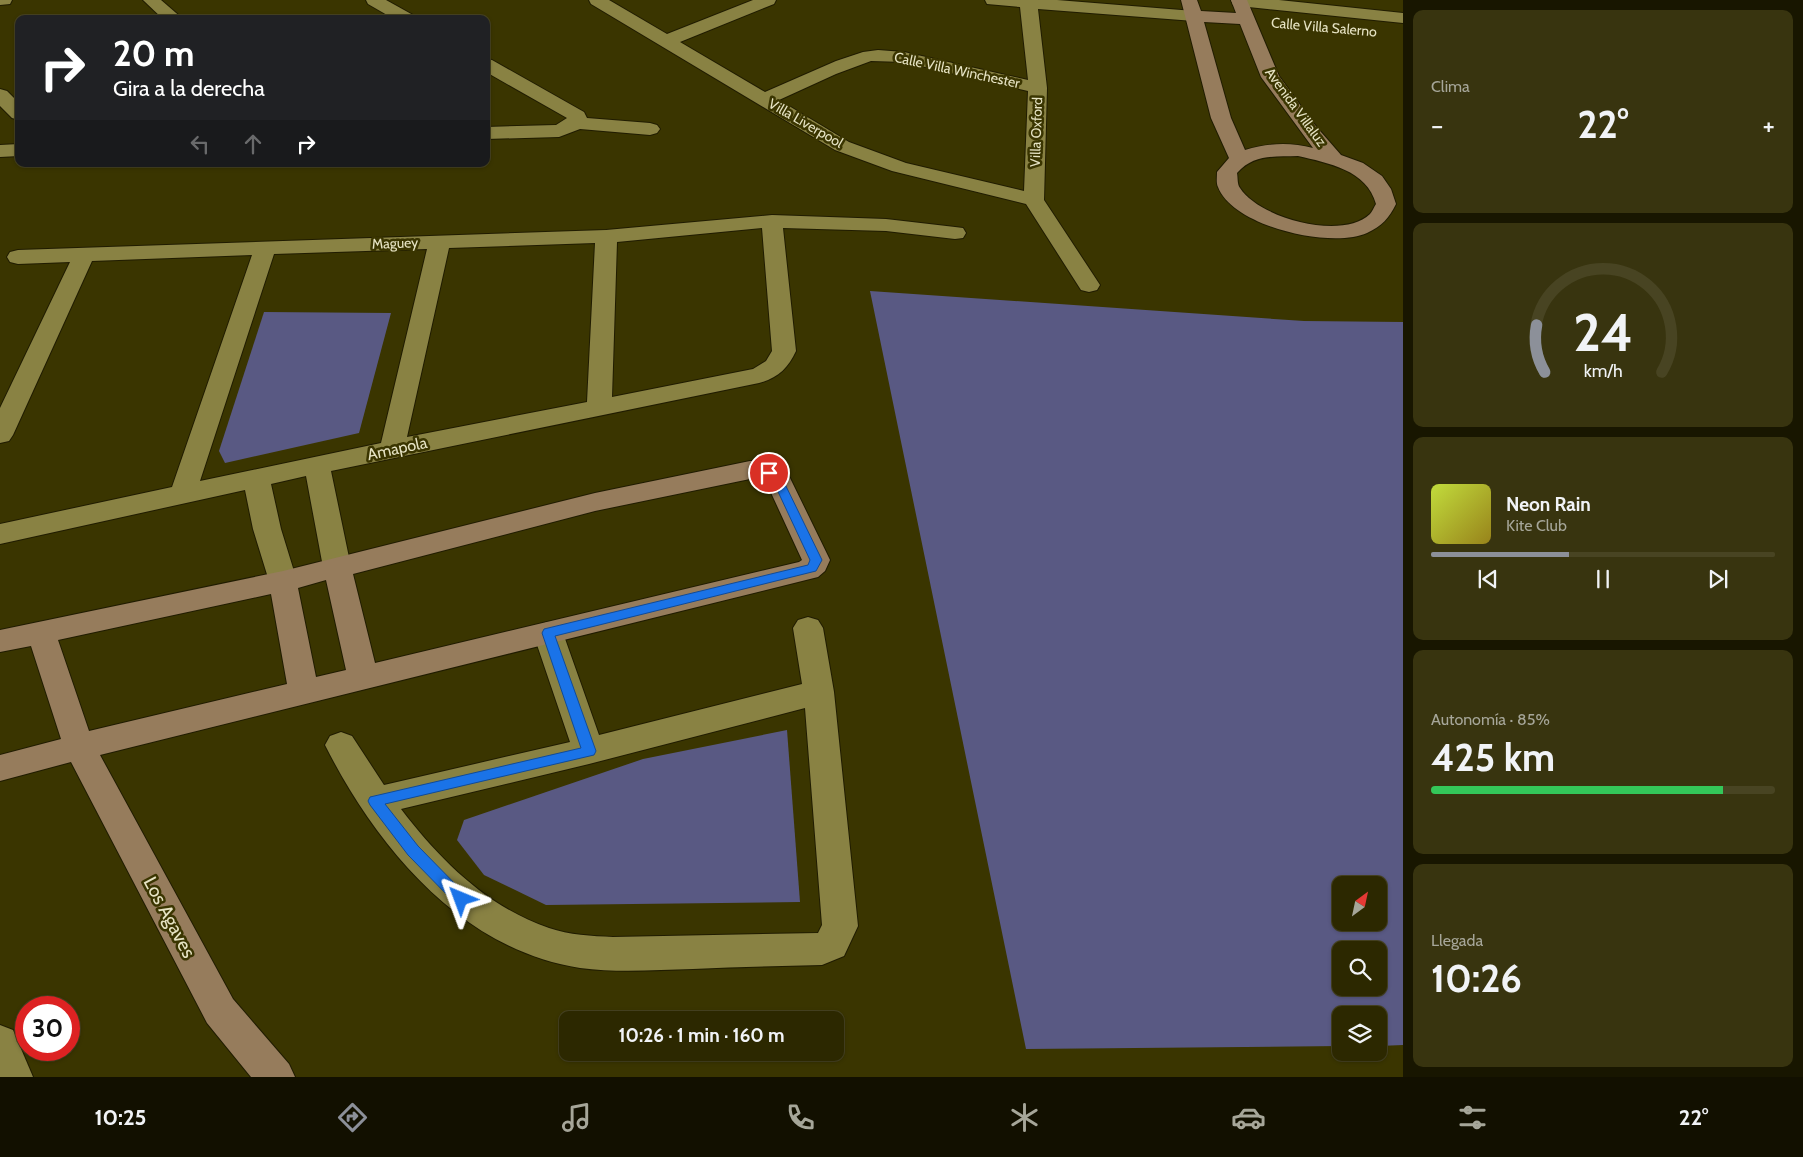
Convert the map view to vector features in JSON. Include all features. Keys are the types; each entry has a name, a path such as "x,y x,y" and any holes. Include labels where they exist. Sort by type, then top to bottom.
{"street":[{"path":"151,0 169,15"},
{"path":"374,0 400,15"},
{"name":"Villa Liverpool","path":"597,0 842,146 883,161 956,182 1034,200"},
{"path":"666,40 768,0"},
{"path":"993,0 1191,8 1246,19"},
{"name":"Calle Villa Salerno","path":"1235,0 1403,18"},
{"name":"Avenida Villaluz","path":"1235,0 1246,19 1270,77 1307,128 1333,158"},
{"name":"Villa Oxford","path":"1029,2 1038,88 1034,200"},
{"path":"1191,8 1221,118 1238,159"},
{"name":"Calle Villa Salerno","path":"1246,19 1266,21"},
{"name":"Calle Villa Salerno","path":"1344,29 1403,34"},
{"name":"Calle Villa Winchester","path":"766,99 845,65 870,56 883,55 904,57 1038,88"},
{"path":"490,66 577,116 577,123"},
{"path":"0,95 15,110"},
{"path":"490,133 559,130 577,123 650,129"},
{"path":"0,151 15,150"},
{"path":"1298,150 1333,158 1364,172 1381,188 1386,204 1378,218 1359,228 1330,232 1297,228 1266,218 1242,204 1228,188 1227,172 1238,159 1264,151 1298,150"},
{"path":"1034,200 1088,284"},
{"name":"Maguey","path":"18,257 606,236 772,221 867,224 955,233"},
{"name":"Amapola","path":"0,534 392,449 759,375 772,370 779,363 784,351 772,221"},
{"path":"599,406 606,236"},
{"path":"392,449 440,241"},
{"path":"183,493 265,248"},
{"path":"0,435 84,255"},
{"path":"317,465 337,567 363,678"},
{"path":"0,641 283,580 595,502 750,470 761,470 777,478 816,560 815,564 808,570 79,747 0,768"},
{"path":"256,478 267,529 283,580 304,693"},
{"path":"341,745 375,801 413,851 461,899 500,925 550,945 609,954 822,949 831,944 840,926 820,692 808,628"},
{"name":"Los Agaves","path":"41,632 79,747 220,1012 276,1077"},
{"path":"548,633 589,751"},
{"path":"375,801 589,751 820,692"},
{"path":"0,1043 14,1077"}],"shaded area":[{"path":"870,291 1304,321 1403,322 1403,1045 1387,1046 1387,1006 1332,1006 1332,1046 1026,1049"},
{"path":"264,312 391,313 359,433 225,463 219,451"},
{"path":"787,730 800,902 546,905 484,875 457,840 464,820 643,759"}],"route":[{"path":"461,899 413,851 375,801 589,751 548,633 812,568 816,560 777,478 769,473"}]}
